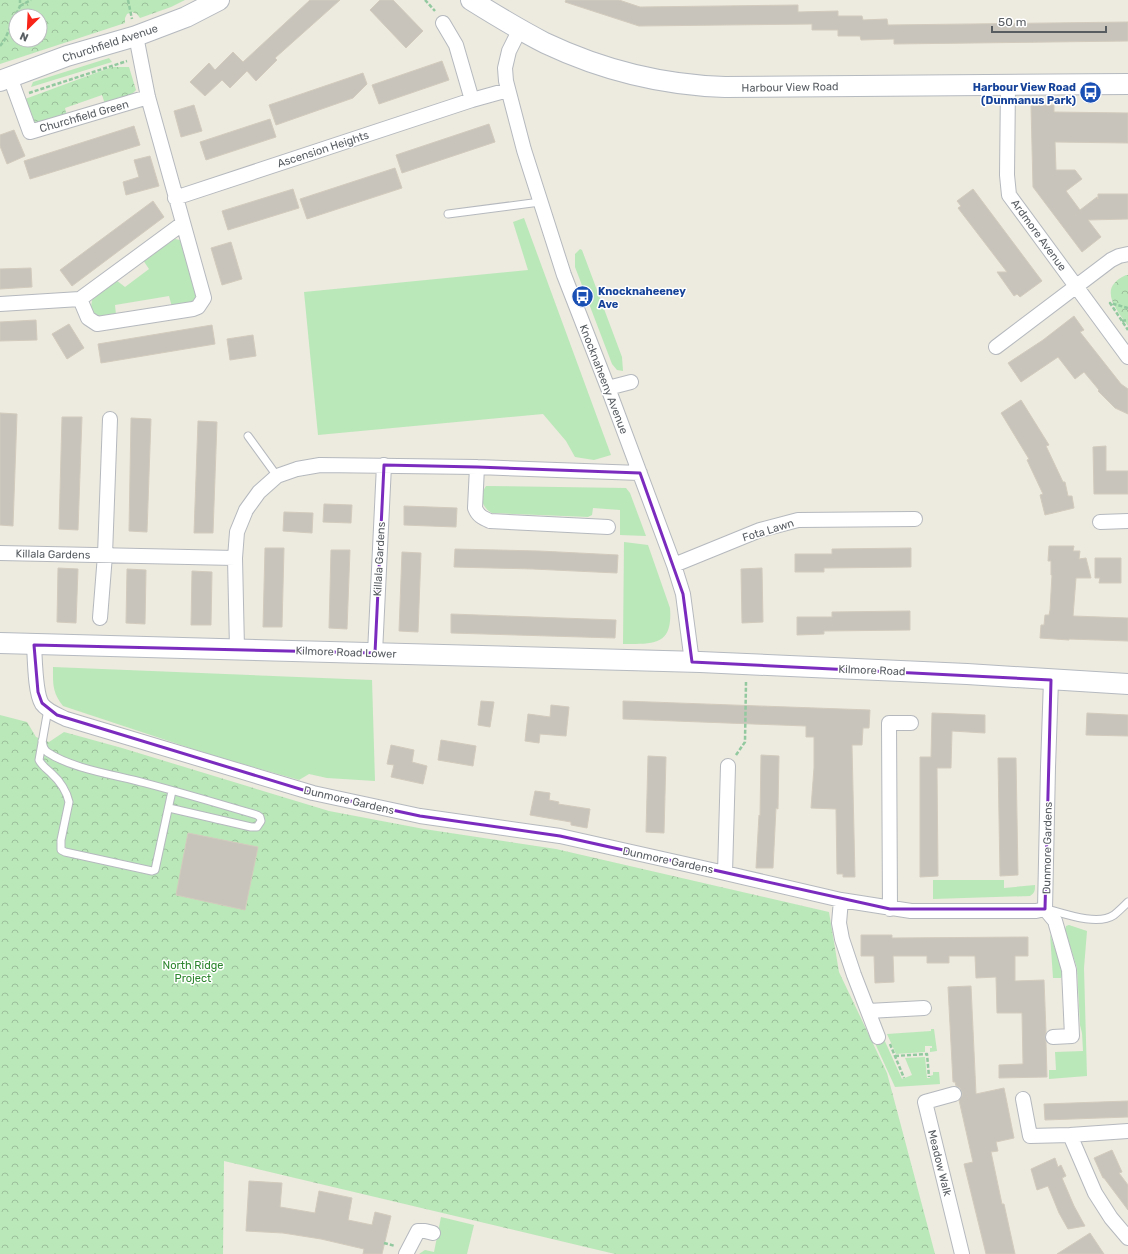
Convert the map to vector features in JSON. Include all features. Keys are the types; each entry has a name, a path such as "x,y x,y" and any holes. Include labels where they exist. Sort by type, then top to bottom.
{"street":[{"name":"Churchfield Avenue","path":"5,79 67,56 136,36 186,17 219,0"},
{"name":"Harbour View Road","path":"471,0 520,29 563,50 611,69 681,84 725,87 1128,84"},
{"path":"443,23 456,46 472,100"},
{"name":"Knocknaheeny Avenue","path":"520,29 509,51 506,63 506,81 524,150 564,275 608,388 674,566 682,594 692,662"},
{"path":"80,299 88,318 96,324 193,309 198,307 204,298 182,224 148,97 136,36"},
{"name":"Churchfield Green","path":"5,79 18,97 30,132 148,97"},
{"name":"Ardmore Avenue","path":"1008,85 1007,175 1009,195 1128,357"},
{"name":"Ascension Heights","path":"175,198 472,100 508,90"},
{"path":"0,304 80,299 182,224"},
{"path":"996,347 1111,260 1128,254"},
{"path":"608,388 631,382"},
{"name":"Killala Gardens","path":"100,618 105,555 110,419"},
{"path":"237,649 235,558 237,532 246,510 259,492 277,476 297,469 320,465 477,467 640,473"},
{"name":"Killala Gardens","path":"375,653 384,466"},
{"path":"477,467 475,508 477,513 482,518 490,521 608,527"},
{"name":"Fota Lawn","path":"674,566 760,530 798,520 915,519"},
{"path":"1100,522 1128,521"},
{"name":"Killala Gardens","path":"0,553 235,558"},
{"name":"Kilmore Road Lower","path":"0,643 692,662"},
{"path":"34,645 38,692 42,703 48,709"},
{"name":"Kilmore Road","path":"692,662 967,674 1128,684"},
{"name":"Dunmore Gardens","path":"48,709 66,719 313,793 420,816 560,836 841,900 890,909 911,911 1036,911 1045,909 1051,680"},
{"path":"890,909 889,723 912,723"},
{"name":"Dunmore Gardens","path":"726,873 728,766"},
{"path":"841,900 839,924 840,933 868,1011 883,1038"},
{"path":"1045,909 1055,921 1070,976 1072,1036 1053,1037"},
{"path":"868,1011 924,1008"},
{"name":"Meadow Walk","path":"954,1094 925,1102 962,1254"},
{"path":"1023,1099 1030,1136 1070,1135 1128,1130"},
{"path":"1070,1135 1095,1194 1111,1218 1128,1238"},
{"path":"402,1250 418,1231 434,1233"}],"lane":[{"path":"448,214 540,202"},
{"path":"248,436 277,476"},
{"path":"48,709 39,755 41,764 60,783 68,798 69,802 61,840 62,850 65,852 152,871 156,870 172,791"},
{"path":"42,741 43,747 46,751 64,761 88,769 257,815 260,817 261,821 257,827 251,827 169,808"},
{"path":"1045,909 1100,920 1114,916 1128,902"}],"path":[{"path":"0,46 4,41 20,6 20,0"},
{"path":"20,6 31,0"},
{"path":"18,97 140,57"},
{"path":"1128,308 1110,303 1128,330"},
{"path":"1122,321 1128,320"},
{"path":"728,766 745,742 746,682"},
{"path":"883,1038 895,1056 904,1078"},
{"path":"895,1056 927,1054 929,1077"},
{"path":"384,1243 402,1250"}],"highlighted area":[{"path":"384,465 477,467 640,473 683,594 692,662 1051,680 1045,909 890,909 560,836 420,816 313,793 57,715 42,703 38,692 34,645 375,653"}],"green space":[{"path":"0,0 185,0 171,7 140,18 137,14 132,12 127,14 125,23 0,64"},
{"path":"109,58 112,62 31,87 33,82"},
{"path":"112,67 129,67 136,90 132,94 105,104 102,95 65,108 67,117 34,127 25,99"},
{"path":"524,218 611,455 594,460 575,457 566,441 543,414 318,435 304,292 528,270 513,222"},
{"path":"175,239 180,240 182,244 196,296 194,303 172,307 169,296 115,305 116,315 102,318 94,315 91,307 92,300 116,280 125,287 149,269 143,260"},
{"path":"580,249 582,250 622,357 623,371 617,370 612,364 575,267 575,254"},
{"path":"1128,275 1128,326 1114,306 1111,292 1112,286 1117,280"},
{"path":"486,486 626,488 630,493 646,536 620,535 620,510 593,508 592,515 588,517 492,513 485,508 482,501 482,494"},
{"path":"624,542 648,545 670,608 670,620 665,636 652,643 623,644"},
{"path":"53,667 372,680 375,781 327,778 309,774 299,780 214,756 63,706 55,692"},
{"name":"North Ridge Project","path":"0,715 27,722 36,737 49,742 64,732 122,748 329,811 424,829 556,849 829,912 839,972 887,1073 935,1254 615,1254 224,1161 223,1254 0,1254"},
{"path":"933,880 1004,880 1004,888 1035,885 1035,888 1034,893 1030,896 933,899"},
{"path":"1069,925 1087,931 1084,968 1087,1076 1049,1079 1049,1070 1056,1070 1055,1052 1083,1051 1077,968 1065,930 1066,926"},
{"path":"1050,934 1063,972 1061,978 1053,978"},
{"path":"931,1029 934,1029 937,1051 930,1052 930,1048 932,1048 932,1046 925,1046 925,1052 896,1054 887,1034 931,1031"},
{"path":"883,1037 902,1079 912,1075 905,1058 925,1057 927,1078 930,1078 930,1076 933,1075 933,1072 939,1072 940,1084 895,1087 874,1041"},
{"path":"441,1217 474,1225 467,1254 419,1254 425,1250 434,1252"}],"building":[{"path":"310,0 340,0 275,58 277,60 256,81 247,71 230,88 222,80 205,96 190,82 209,63 215,70 233,52 243,62"},
{"path":"380,0 393,0 423,31 406,48 370,10"},
{"path":"566,0 619,0 640,7 798,5 798,12 838,11 838,16 862,16 863,20 887,19 888,25 1128,22 1128,41 894,44 894,39 861,40 860,36 838,36 838,30 812,30 812,24 639,26 565,2"},
{"path":"442,61 449,80 379,104 372,85"},
{"path":"363,73 367,84 353,98 276,125 269,105"},
{"path":"194,105 202,131 181,137 174,111"},
{"path":"1054,105 1054,112 1128,113 1128,143 1055,142 1056,170 1075,170 1082,179 1066,191 1080,210 1097,197 1098,199 1098,194 1128,194 1128,219 1088,220 1101,237 1082,252 1033,187 1031,106"},
{"path":"270,119 276,137 206,160 200,142"},
{"path":"489,124 495,142 402,173 396,155"},
{"path":"134,126 140,145 30,179 24,161"},
{"path":"14,130 25,156 7,164 0,146 0,135"},
{"path":"150,156 159,186 126,195 123,182 139,177 134,160"},
{"path":"395,168 402,188 307,219 300,199"},
{"path":"293,189 299,208 228,230 222,211"},
{"path":"973,189 1042,281 1020,297 1017,294 1014,296 997,272 1007,272 958,208 961,206 957,201"},
{"path":"153,201 164,217 72,286 60,270"},
{"path":"231,242 242,279 222,285 211,248"},
{"path":"31,268 32,287 0,289 0,269"},
{"path":"1074,316 1084,330 1080,332 1121,384 1128,389 1128,414 1115,408 1098,391 1099,390 1084,372 1075,379 1058,357 1021,382 1008,363 1043,340"},
{"path":"36,320 37,340 0,341 0,322"},
{"path":"69,324 84,348 67,359 52,334"},
{"path":"212,325 215,344 101,363 98,344"},
{"path":"253,335 256,356 230,360 227,339"},
{"path":"1021,400 1049,445 1046,446 1063,482 1065,482 1068,496 1072,496 1074,508 1045,515 1040,495 1043,494 1027,460 1029,459 1001,413"},
{"path":"0,413 17,414 13,526 0,525"},
{"path":"62,417 82,417 78,530 59,529"},
{"path":"131,418 151,419 147,532 129,531"},
{"path":"198,421 217,422 213,533 194,533"},
{"path":"1106,446 1106,471 1128,471 1128,494 1094,494 1093,447"},
{"path":"324,504 352,505 351,523 323,522"},
{"path":"404,506 457,508 456,527 404,525"},
{"path":"284,512 313,513 312,533 283,531"},
{"path":"1049,546 1074,546 1073,551 1080,551 1079,559 1086,558 1091,578 1076,578 1073,616 1128,618 1128,641 1040,638 1041,625 1044,625 1045,615 1049,615 1050,610 1052,575 1051,561 1048,561"},
{"path":"265,548 284,548 282,627 263,627"},
{"path":"911,548 911,567 824,568 824,572 795,572 795,554 832,554 832,549"},
{"path":"455,549 618,555 617,573 454,567"},
{"path":"331,550 350,550 347,629 329,628"},
{"path":"402,552 421,553 418,632 399,631"},
{"path":"1095,558 1121,558 1121,583 1099,583 1100,578 1095,578"},
{"path":"58,568 78,569 76,623 57,622"},
{"path":"762,568 763,622 742,623 741,569"},
{"path":"127,569 146,570 145,624 126,623"},
{"path":"192,571 212,572 211,625 191,625"},
{"path":"910,611 910,630 824,631 824,634 797,635 797,617 832,617 832,612"},
{"path":"451,614 616,620 615,638 451,633"},
{"path":"481,701 494,702 490,727 478,725"},
{"path":"623,701 870,710 869,728 863,728 862,745 852,745 855,877 843,877 843,874 837,874 836,809 811,808 814,768 814,737 806,737 806,726 623,719"},
{"path":"551,705 569,707 566,736 540,734 539,743 525,741 528,714 550,717"},
{"path":"932,713 985,715 985,733 952,731 951,768 937,768 938,876 920,877 920,757 931,757"},
{"path":"1087,713 1128,715 1128,736 1086,735"},
{"path":"441,740 476,746 473,766 438,760"},
{"path":"391,745 414,750 412,762 427,766 423,784 391,777 394,765 387,764"},
{"path":"761,755 779,756 778,809 776,808 773,868 756,868 759,815 760,816"},
{"path":"648,756 666,757 664,833 646,832"},
{"path":"998,758 1016,758 1018,875 1000,876"},
{"path":"535,791 550,793 549,800 559,802 558,804 590,809 587,828 571,825 571,822 530,815"},
{"path":"188,833 258,847 245,910 176,895"},
{"path":"861,935 892,935 892,938 1028,937 1028,956 1015,956 1015,981 1044,980 1047,1077 999,1078 999,1065 1023,1064 1022,1013 997,1013 996,977 976,978 975,956 949,956 949,963 927,963 927,956 893,956 894,982 875,983 874,956 861,956"},
{"path":"971,986 976,1094 1004,1088 1014,1138 996,1142 998,1151 991,1152 1002,1204 1004,1204 1015,1254 986,1254 964,1164 973,1162 959,1100 962,1096 962,1092 960,1088 956,1086 955,1082 953,1082 948,987"},
{"path":"1128,1101 1128,1117 1045,1120 1044,1104"},
{"path":"1112,1150 1122,1172 1119,1173 1128,1185 1128,1210 1103,1178 1094,1158"},
{"path":"1055,1158 1058,1167 1061,1165 1066,1176 1062,1178 1074,1206 1085,1226 1068,1229 1059,1213 1048,1186 1037,1190 1031,1169"},
{"path":"249,1181 282,1183 280,1207 315,1213 319,1191 352,1198 348,1220 372,1225 375,1212 391,1216 382,1254 363,1254 364,1249 321,1239 283,1233 246,1231"},
{"path":"1090,1233 1104,1254 1057,1254"}],"place":[{"name":"Harbour View Road (Dunmanus Park)","path":"1091,93"},
{"name":"Knocknaheeney Ave","path":"582,297"}]}
